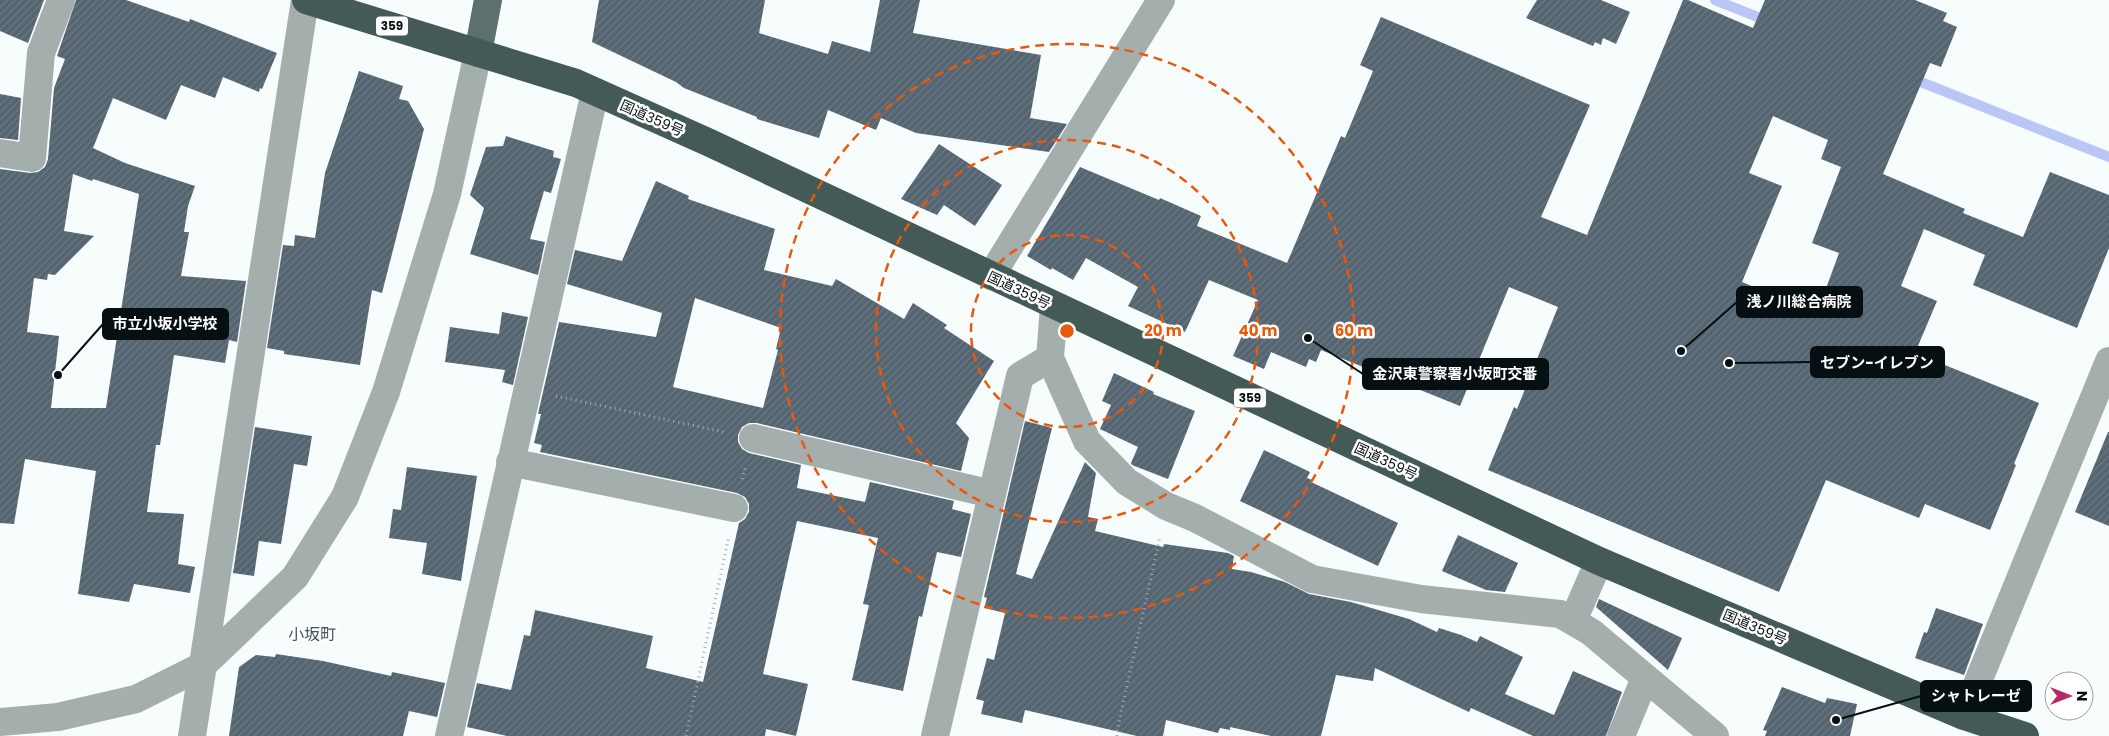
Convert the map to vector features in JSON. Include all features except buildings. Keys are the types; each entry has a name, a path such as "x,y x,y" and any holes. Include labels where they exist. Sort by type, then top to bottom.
{"highway":[{"name":"国道359号","path":"306,0 576,84 595,92 710,143 1599,561 1964,716 2025,736"}],"main road":[{"path":"478,53 488,0"}],"street":[{"path":"0,153 32,158 41,53 61,0"},
{"path":"192,736 306,0"},
{"path":"991,276 1161,0"},
{"path":"0,722 58,717 136,698 202,666 295,577 345,497 386,392 447,194 478,53"},
{"path":"448,736 595,92"},
{"path":"1054,306 1050,358 1087,441 1127,482 1166,506 1195,518 1312,579 1421,599 1560,614 1591,632 1715,736"},
{"path":"935,736 1020,376 1050,358"},
{"path":"1964,716 2109,361"},
{"path":"753,438 992,494"},
{"path":"510,462 734,508"},
{"path":"1572,621 1599,561"},
{"path":"1621,736 1645,678"}],"path":[{"path":"1118,736 1117,731 1166,506"}],"waterway":[{"path":"1715,0 1770,22"},
{"path":"1911,78 2109,157"}],"place":[{"name":"金沢東警察署小坂町交番","path":"1308,338"},
{"name":"浅ノ川総合病院","path":"1681,351"},
{"name":"セブン-イレブン","path":"1729,363"},
{"name":"市立小坂小学校","path":"58,375"},
{"name":"シャトレーゼ","path":"1836,720"}],"district":[{"name":"小坂町","path":"312,634"}]}
